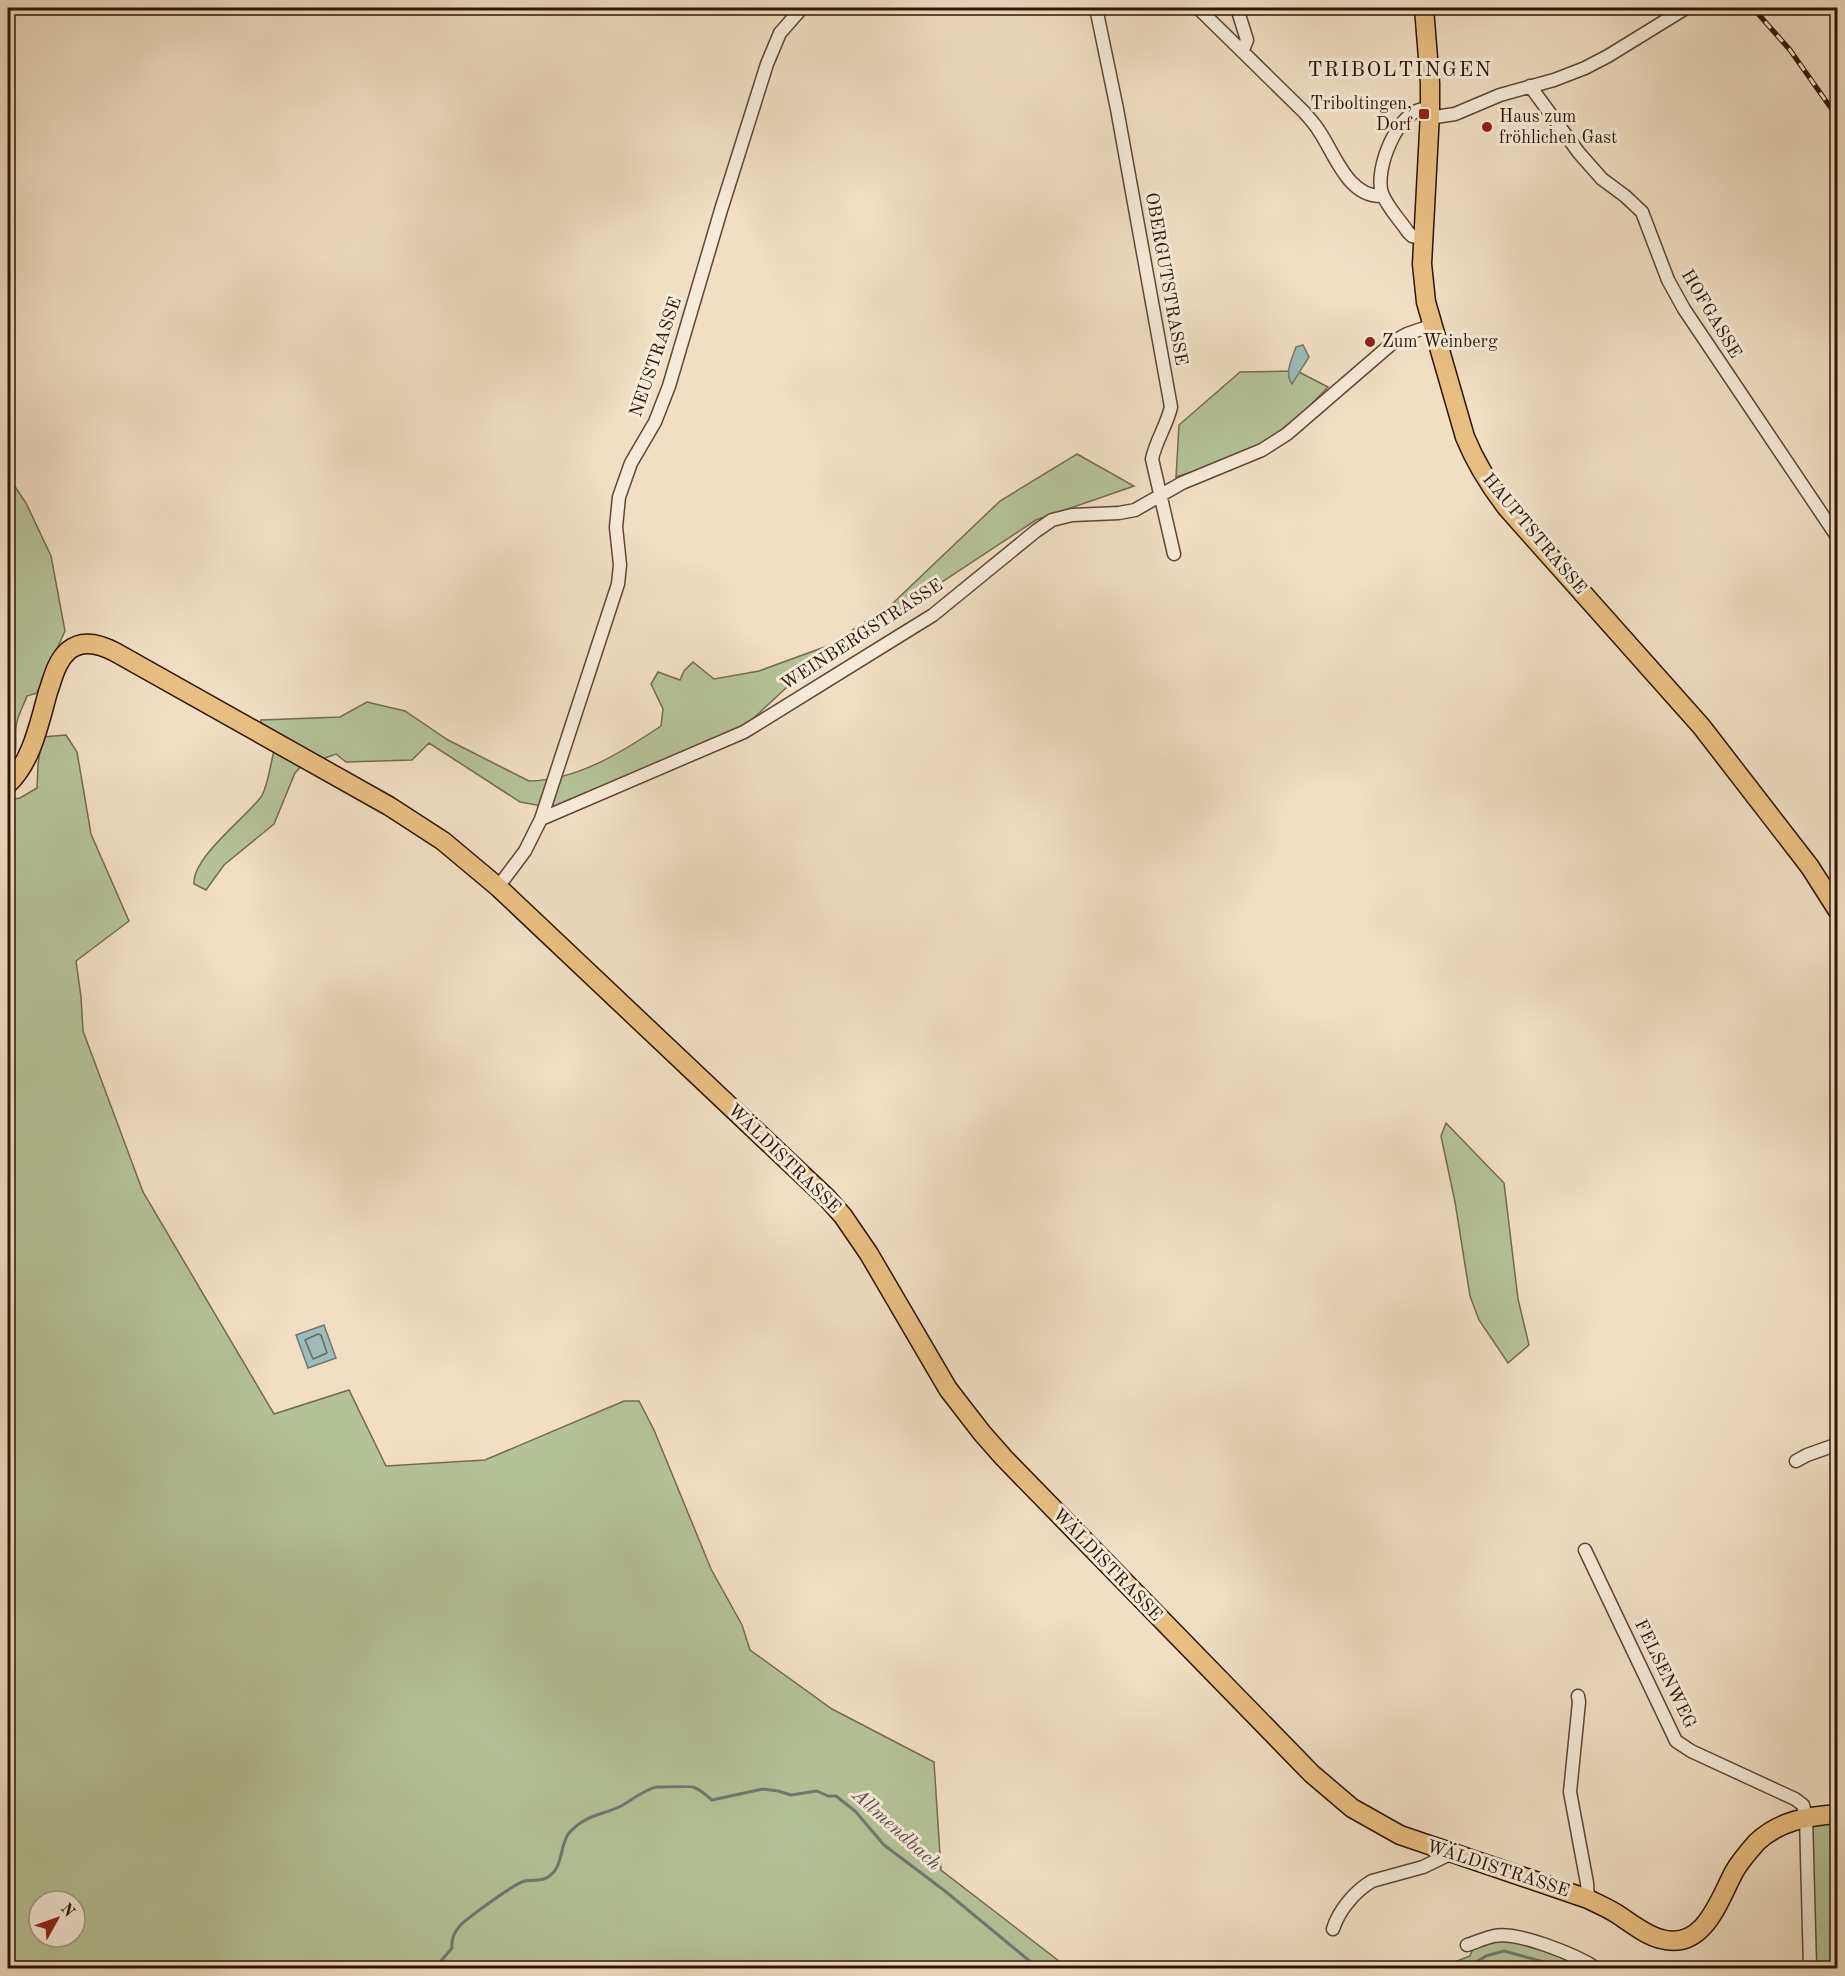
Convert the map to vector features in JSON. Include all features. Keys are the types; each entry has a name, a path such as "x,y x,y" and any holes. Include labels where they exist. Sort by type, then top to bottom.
{"main road":[{"name":"HAUPTSTRASSE","path":"1424,8 1429,63 1430,113 1423,239 1423,284 1465,437 1478,466 1493,491 1701,726 1809,867 1838,911"},
{"name":"WÄLDISTRASSE","path":"8,784 25,761 61,660 74,647 92,644 115,652 389,806 443,841 498,887 827,1198 843,1216 869,1254 948,1389 982,1433 1312,1774 1332,1793 1366,1818 1400,1835 1588,1899 1659,1939 1669,1941 1688,1938 1704,1927 1736,1870 1758,1841 1773,1830 1806,1817 1838,1814"}],"street":[{"name":"NEUSTRASSE","path":"498,887 525,851 543,814 618,584 620,565 616,527 619,497 631,462 656,422 669,386 767,64 780,33 802,8"},
{"name":"OBERGUTSTRASSE","path":"1096,8 1117,109 1171,407 1169,418 1154,448 1152,459 1174,554"},
{"path":"1198,8 1304,112 1318,129 1347,179 1372,196 1383,196"},
{"path":"1237,8 1247,40 1243,50"},
{"path":"1423,239 1412,236 1408,232 1383,196 1381,174 1390,141 1413,112 1425,109 1435,117 1448,116 1500,95 1554,80 1608,56 1686,8"},
{"name":"HOFGASSE","path":"1530,86 1579,153 1602,179 1642,212 1668,280 1684,309 1838,538"},
{"name":"WEINBERGSTRASSE","path":"543,814 744,732 933,615 1035,531 1052,520 1072,515 1128,512 1182,483 1262,450 1287,434 1396,340 1433,325"},
{"path":"1796,1461 1838,1444"},
{"name":"FELSENWEG","path":"1585,1550 1676,1742 1691,1752 1796,1799 1803,1805 1806,1817"},
{"path":"1578,1696 1570,1792 1588,1899"},
{"path":"1806,1817 1810,1968"},
{"path":"1333,1929 1340,1913 1365,1885 1423,1867 1452,1853"},
{"path":"1467,1945 1496,1935 1523,1939 1582,1959 1596,1968"}],"green space":[{"path":"1297,371 1328,387 1288,428 1250,451 1176,477 1179,425 1240,372"},
{"path":"1077,454 1134,486 1036,520 799,676 744,727 554,808 520,802 429,743 412,760 346,762 336,754 320,760 261,726 261,720 340,717 367,702 405,711 448,740 529,781 565,776 615,755 661,726 663,709 651,684 658,672 680,680 684,671 693,662 714,679 759,671 830,645 892,604 1000,501"},
{"path":"8,476 26,503 51,556 65,631 37,693 27,696 20,712 16,724 15,753 8,768"},
{"path":"66,735 77,752 91,834 129,921 76,961 83,1031 143,1192 274,1414 349,1390 386,1466 485,1460 624,1401 639,1401 654,1430 711,1569 742,1625 750,1650 832,1709 934,1762 941,1870 1068,1968 8,1968 8,800 20,798 37,788 42,737"},
{"path":"275,747 304,763 295,773 274,824 224,865 206,890 194,884 201,862 261,797"},
{"path":"1446,1123 1504,1183 1518,1299 1529,1345 1508,1363 1479,1320 1470,1296 1455,1202 1441,1136"},
{"path":"1837,1819 1837,1968 1814,1968 1811,1826"},
{"path":"1496,1940 1522,1941 1555,1952 1589,1968 1543,1968 1532,1965 1531,1968 1514,1968 1498,1963 1490,1968 1439,1968 1470,1956 1474,1946"}],"water":[{"path":"1303,345 1309,357 1292,384 1289,375 1290,366 1296,347"},
{"path":"324,1325 336,1358 308,1368 296,1335"}],"waterway":[{"name":"Allmendbach","path":"435,1968 452,1948 453,1937 457,1930 470,1917 517,1885 525,1881 545,1879 553,1873 557,1868 566,1838 581,1822 621,1806 657,1787 696,1788 712,1800 763,1789 791,1795 817,1791 828,1796 836,1796 855,1811 884,1845 945,1891 1038,1968"},
{"name":"Allmendbach","path":"1478,1961 1504,1951 1566,1968"}],"railway":[{"path":"1753,8 1790,50 1838,118"}],"place":[{"name":"Triboltingen, Dorf","path":"1424,114"},
{"name":"Haus zum fröhlichen Gast","path":"1487,127"},
{"name":"Zum Weinberg","path":"1370,342"}],"district":[{"name":"TRIBOLTINGEN","path":"1400,70"}]}
